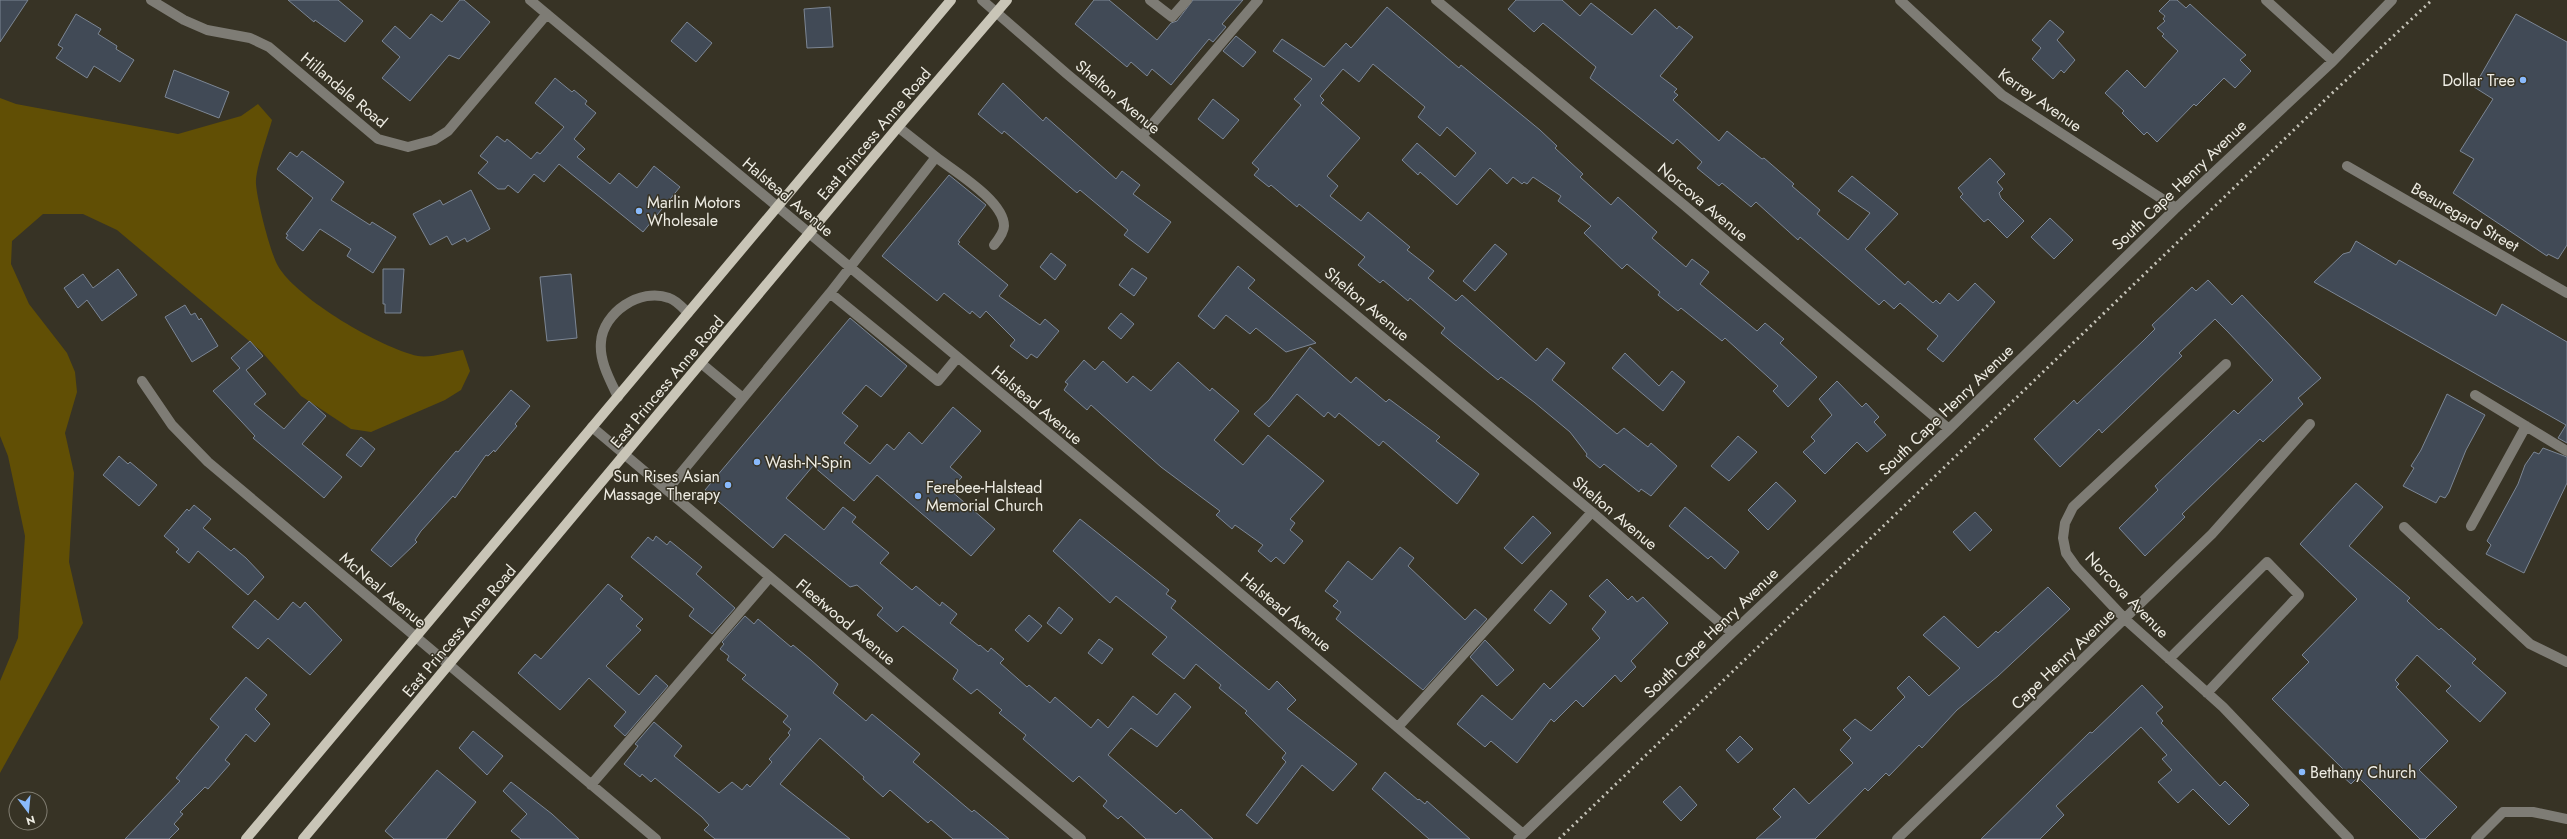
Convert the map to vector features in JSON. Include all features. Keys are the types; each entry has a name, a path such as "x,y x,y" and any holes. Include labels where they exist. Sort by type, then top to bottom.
{"main road":[{"name":"East Princess Anne Road","path":"249,838 951,0"},
{"name":"East Princess Anne Road","path":"303,839 810,235 898,127 1007,0"}],"street":[{"name":"Hillandale Road","path":"151,0 184,20 207,30 250,38 269,47 378,139 391,144 408,147 434,140 448,131 547,14"},
{"name":"Halstead Avenue","path":"530,0 1398,727 1520,836"},
{"name":"Shelton Avenue","path":"982,0 1142,136 1592,512 1732,633"},
{"path":"1150,0 1172,17 1187,0"},
{"path":"1142,136 1258,0"},
{"name":"Norcova Avenue","path":"1436,0 1690,210 1949,430"},
{"name":"Kerrey Avenue","path":"1900,0 2002,95 2176,208"},
{"path":"2266,0 2333,61"},
{"name":"South Cape Henry Avenue","path":"1520,836 1732,633 1949,430 2176,208 2333,61 2392,0"},
{"path":"898,127 994,203 1002,213 1004,228 994,245"},
{"path":"666,490 830,293 936,157"},
{"name":"Beauregard Street","path":"2347,166 2567,294"},
{"path":"830,293 938,380 957,358"},
{"path":"618,397 605,366 601,344 602,334 618,309 645,297 657,296 670,298 688,313"},
{"path":"702,364 743,398"},
{"name":"Norcova Avenue","path":"2226,364 2073,507 2065,523 2063,538 2066,553 2076,568 2126,620 2207,693 2349,839"},
{"name":"McNeal Avenue","path":"142,381 172,425 208,462 656,839"},
{"path":"2475,395 2567,451"},
{"name":"Cape Henry Avenue","path":"1897,839 2126,620 2212,534 2310,424"},
{"path":"2471,526 2526,426"},
{"name":"Fleetwood Avenue","path":"592,427 1081,839"},
{"path":"1398,727 1592,512"},
{"path":"2404,527 2530,644 2567,662"},
{"path":"2169,659 2267,562 2298,595 2207,693"},
{"path":"591,785 770,577"},
{"path":"2476,839 2504,812 2533,812 2567,819"}],"shaded area":[{"path":"0,98 16,104 178,134 241,116 258,104 272,120 256,178 257,192 271,250 278,266 288,279 321,307 341,320 362,333 402,351 418,356 435,356 463,350 470,371 461,390 445,400 371,432 351,429 301,396 261,351 117,230 83,214 43,214 12,241 11,264 29,304 67,353 75,372 77,392 65,433 74,473 69,562 83,623 0,773 0,681 18,638 25,536 8,456 0,436"}],"building":[{"path":"0,0 28,0 0,42"},
{"path":"288,0 338,0 363,21 345,42 315,20 314,22"},
{"path":"460,0 464,0 490,22 459,59 449,55 410,101 382,78 400,57 382,41 395,26 410,39 431,14 442,22"},
{"path":"1094,0 1109,0 1157,40 1171,23 1177,21 1193,0 1243,0 1222,24 1226,27 1213,42 1209,39 1171,85 1152,69 1147,76 1131,62 1127,67 1075,24"},
{"path":"1516,0 1562,0 1580,16 1591,3 1632,35 1655,9 1677,29 1679,26 1693,37 1660,76 1677,89 1674,92 1678,95 1673,100 1719,141 1727,131 1762,159 1764,158 1794,184 1792,186 1820,210 1817,214 1848,240 1870,213 1838,191 1852,176 1898,214 1865,249 1905,285 1908,281 1933,303 1936,300 1940,304 1949,293 1958,301 1975,283 1995,302 1943,362 1927,349 1938,336 1900,303 1894,309 1884,300 1879,305 1800,237 1798,240 1756,202 1751,207 1722,183 1719,186 1697,168 1702,162 1677,139 1673,144 1590,78 1596,67 1543,23 1534,32 1508,9"},
{"path":"2170,0 2177,0 2186,8 2190,4 2246,55 2240,60 2251,71 2235,88 2224,78 2196,106 2194,104 2157,142 2147,132 2144,135 2122,113 2124,111 2105,93 2127,70 2145,88 2178,51 2162,36 2164,34 2157,28 2165,21 2163,19 2165,16 2159,11"},
{"path":"830,7 833,47 807,48 804,9"},
{"path":"1387,7 1459,68 1461,65 1540,130 1557,146 1555,148 1583,174 1580,177 1611,205 1618,197 1657,232 1652,238 1686,267 1692,259 1709,272 1700,284 1757,331 1765,323 1784,339 1780,343 1817,377 1788,407 1773,391 1778,386 1725,338 1722,341 1681,308 1678,311 1658,295 1660,292 1627,264 1622,269 1584,233 1591,226 1558,201 1561,196 1533,177 1527,184 1524,182 1522,184 1513,177 1507,184 1490,168 1457,205 1420,172 1418,175 1402,160 1417,143 1455,177 1476,153 1447,127 1440,136 1418,117 1425,107 1373,64 1359,82 1343,69 1320,96 1324,100 1321,103 1360,138 1327,176 1338,186 1330,196 1361,221 1368,212 1410,247 1407,250 1434,271 1428,278 1456,301 1462,295 1536,361 1547,348 1565,363 1552,380 1617,434 1624,428 1648,447 1651,443 1677,466 1651,496 1641,489 1639,492 1604,464 1600,468 1586,456 1587,454 1570,432 1534,402 1501,377 1498,380 1454,344 1441,333 1445,328 1410,298 1408,301 1383,280 1380,283 1358,265 1365,257 1299,204 1297,207 1271,185 1269,187 1254,175 1259,169 1252,163 1301,105 1294,99 1312,79 1273,51 1282,39 1324,67 1346,43 1351,48"},
{"path":"76,14 101,29 98,34 117,46 116,49 134,60 120,82 94,66 87,78 56,58 63,48 58,45"},
{"path":"2516,14 2567,42 2567,245 2558,259 2548,254 2547,256 2453,193 2474,159 2460,151 2493,99 2474,87"},
{"path":"2050,20 2064,32 2057,40 2075,60 2064,73 2061,70 2053,79 2032,59 2041,48 2032,40"},
{"path":"687,22 712,43 696,62 671,41"},
{"path":"1236,36 1256,52 1243,67 1223,51"},
{"path":"174,70 229,92 219,118 165,97"},
{"path":"555,78 572,92 574,90 587,101 585,104 596,113 574,139 585,149 577,157 610,184 619,173 637,188 654,166 680,187 643,232 559,164 544,182 534,174 518,193 508,185 505,189 498,189 478,173 488,162 480,156 497,136 505,142 507,139 531,159 537,152 540,154 564,127 535,103"},
{"path":"1003,83 1043,121 1046,117 1116,179 1122,171 1140,185 1133,194 1171,222 1148,253 1124,235 1128,230 1080,190 1077,193 1004,131 1002,134 978,114"},
{"path":"1213,99 1239,120 1223,139 1198,119"},
{"path":"302,151 344,182 331,200 370,225 372,222 396,237 373,273 347,256 351,249 320,229 303,251 286,238 288,235 286,234 313,198 277,169 290,152 297,157"},
{"path":"1990,158 2005,174 1997,182 2003,189 1999,193 2001,198 2024,221 2007,238 1988,219 1984,222 1960,197 1963,194 1958,188"},
{"path":"949,175 986,205 958,241 960,242 958,244 1008,285 999,296 1040,325 1045,319 1059,331 1037,358 1031,354 1027,359 1010,346 1015,340 986,311 980,318 972,311 970,314 944,293 937,301 882,256"},
{"path":"471,190 490,229 467,242 465,238 452,245 447,236 430,245 413,214 440,200 443,205"},
{"path":"2050,218 2073,240 2054,259 2031,237"},
{"path":"2356,241 2396,265 2399,260 2496,316 2502,304 2567,342 2567,443 2558,438 2566,425 2314,282 2343,254 2350,252"},
{"path":"1495,244 1507,254 1475,291 1463,281"},
{"path":"1051,253 1066,265 1055,280 1040,267"},
{"path":"1238,266 1255,280 1248,288 1316,343 1286,352 1256,328 1250,334 1226,315 1214,329 1198,316"},
{"path":"1132,268 1147,278 1134,296 1119,285"},
{"path":"118,269 137,295 102,321 87,300 78,308 64,288 83,274 93,288"},
{"path":"383,269 404,269 401,313 385,313 385,304 383,304"},
{"path":"571,274 577,338 547,341 540,277"},
{"path":"2208,280 2232,305 2242,295 2321,378 2298,398 2303,404 2263,442 2260,439 2182,514 2185,517 2145,556 2119,528 2158,490 2155,486 2234,410 2238,414 2273,380 2228,332 2215,319 2179,353 2182,356 2102,433 2099,429 2060,467 2034,439 2074,400 2077,404 2143,341 2155,329 2152,325 2192,287 2196,291"},
{"path":"185,305 191,315 195,313 199,320 201,318 218,346 192,362 165,317"},
{"path":"1121,313 1134,324 1121,339 1108,328"},
{"path":"850,318 907,366 881,397 866,385 842,413 858,426 844,443 870,464 887,444 894,450 909,432 922,444 953,407 981,431 950,467 962,477 950,490 995,529 971,556 877,475 854,501 813,466 786,498 824,530 843,507 856,517 852,522 889,553 880,563 912,590 916,586 940,606 942,602 957,614 950,623 988,652 991,648 1004,659 1000,663 1027,687 1029,685 1050,703 1055,697 1091,728 1098,719 1108,728 1133,696 1157,715 1175,693 1191,707 1157,747 1131,728 1108,755 1176,814 1181,809 1213,839 1146,839 1121,816 1118,819 1103,806 1107,801 1079,776 1073,782 1023,739 1026,735 999,713 1002,710 977,689 971,694 953,679 958,670 903,626 897,632 877,615 883,608 857,585 850,587 785,534 773,548 705,490"},
{"path":"250,341 263,356 246,370 266,394 254,404 284,429 309,401 326,416 302,444 342,477 324,498 253,438 255,436 213,391 240,368 231,358"},
{"path":"1310,347 1351,383 1356,377 1386,402 1389,399 1440,437 1436,441 1479,474 1457,504 1383,441 1379,446 1339,413 1335,418 1328,412 1324,417 1297,394 1269,427 1254,414 1269,400"},
{"path":"1625,353 1659,386 1672,371 1685,382 1663,411 1612,368"},
{"path":"1084,360 1095,370 1103,361 1127,383 1133,376 1151,391 1178,362 1210,391 1212,388 1239,411 1214,440 1243,465 1268,435 1324,481 1290,519 1295,523 1290,530 1303,541 1284,564 1276,557 1271,562 1258,551 1263,545 1235,525 1232,529 1216,515 1220,511 1161,467 1091,405 1087,410 1064,390 1068,384 1065,382"},
{"path":"1837,381 1862,407 1866,403 1879,417 1874,422 1886,435 1867,452 1857,442 1825,474 1803,452 1815,441 1811,437 1832,415 1819,399"},
{"path":"511,390 530,406 515,424 517,426 495,452 494,450 488,456 486,455 455,498 453,496 421,531 415,540 417,542 391,567 371,550 456,451 458,452"},
{"path":"2447,394 2485,415 2466,450 2449,492 2445,498 2440,496 2436,503 2403,486 2414,468 2411,466 2421,450"},
{"path":"1738,436 1757,452 1729,481 1711,466"},
{"path":"361,437 375,449 361,467 346,455"},
{"path":"2543,448 2567,457 2567,483 2524,573 2486,554 2491,545 2487,541 2518,484 2525,465 2534,452 2539,454"},
{"path":"119,456 128,464 130,462 157,485 139,506 103,475"},
{"path":"1776,482 1796,501 1768,530 1748,510"},
{"path":"2356,483 2383,507 2349,546 2410,598 2407,601 2439,630 2441,628 2476,659 2472,663 2506,693 2480,722 2446,691 2451,686 2417,655 2395,680 2399,684 2396,687 2448,741 2419,770 2457,807 2425,839 2420,839 2358,777 2351,784 2339,773 2343,769 2272,699 2309,662 2302,655 2357,599 2300,544"},
{"path":"194,505 211,519 203,528 231,551 234,548 264,577 248,595 198,551 189,563 176,552 179,549 164,536 187,509 189,511"},
{"path":"1685,507 1739,552 1725,569 1711,556 1708,559 1669,526"},
{"path":"1975,512 1992,530 1970,551 1953,532"},
{"path":"1533,516 1551,533 1522,564 1504,548"},
{"path":"1080,519 1169,590 1166,594 1176,601 1171,608 1269,690 1277,681 1296,700 1287,709 1357,764 1333,791 1302,765 1257,824 1246,815 1286,762 1282,758 1286,753 1245,713 1247,711 1219,688 1221,685 1196,664 1184,679 1152,654 1167,637 1116,596 1110,603 1053,551"},
{"path":"656,536 667,545 670,541 702,567 696,574 735,608 712,634 689,616 694,609 631,557 648,537 653,541"},
{"path":"1400,547 1414,558 1408,566 1465,620 1475,609 1487,619 1423,690 1336,619 1341,612 1333,606 1338,601 1325,591 1348,561 1372,580"},
{"path":"1607,579 1628,600 1632,596 1637,602 1643,597 1668,623 1631,661 1636,667 1621,682 1615,675 1583,707 1576,700 1554,722 1551,719 1517,763 1491,741 1485,747 1457,724 1482,695 1512,720 1544,683 1550,689 1600,638 1592,629 1606,612 1589,596"},
{"path":"608,584 623,596 620,599 643,619 636,626 641,630 606,666 639,695 656,675 668,686 625,736 614,726 626,712 589,678 560,710 518,673 535,654 541,659"},
{"path":"2048,587 2070,609 1998,676 1957,710 1922,748 1919,745 1889,776 1886,773 1868,791 1865,788 1815,839 1756,839 1781,817 1773,809 1794,788 1809,804 1853,763 1840,750 1851,738 1843,730 1855,719 1871,731 1905,697 1897,688 1909,676 1929,696 1960,668 1923,635 1944,616 1978,648 1996,631 1998,633"},
{"path":"1551,590 1567,604 1550,624 1534,610"},
{"path":"255,600 278,620 293,602 300,608 305,602 342,640 310,675 268,638 258,649 232,627"},
{"path":"1059,607 1073,619 1061,634 1047,623"},
{"path":"1029,615 1042,626 1028,642 1015,630"},
{"path":"745,616 754,624 758,619 791,647 793,645 811,660 838,684 833,693 866,721 872,714 920,754 913,762 972,812 974,810 1009,839 953,839 931,820 928,823 890,790 883,797 863,779 864,777 820,738 780,784 850,839 715,839 704,830 709,825 702,817 655,778 651,782 642,774 640,777 624,764 638,746 635,744 654,722 682,746 674,756 719,793 732,782 742,790 747,784 750,787 772,762 769,759 790,735 788,733 791,729 783,722 788,716 742,679 746,675 727,660 729,656 720,649 724,644 722,642"},
{"path":"1099,639 1113,649 1102,664 1088,653"},
{"path":"1485,640 1514,670 1497,686 1470,657"},
{"path":"246,677 267,695 255,709 270,724 255,742 246,734 225,760 230,764 208,789 205,787 180,812 183,814 174,824 179,829 169,839 125,839 180,781 176,778 219,727 210,719"},
{"path":"2142,685 2163,707 2156,713 2163,721 2161,723 2220,786 2225,781 2249,805 2229,825 2193,789 2178,803 2158,782 2172,770 2162,759 2167,755 2141,727 2056,806 2064,815 2040,839 1981,839 2090,732 2092,733"},
{"path":"473,731 503,756 487,775 459,748"},
{"path":"1740,736 1753,749 1738,763 1726,750"},
{"path":"437,770 476,802 446,839 394,839 385,831"},
{"path":"1385,772 1418,800 1419,799 1425,804 1427,801 1470,839 1429,839 1372,789"},
{"path":"511,782 552,814 579,839 521,839 511,831 527,814 503,791"},
{"path":"1680,786 1697,805 1681,821 1663,802"}],"railway":[{"path":"1559,839 2328,97 2432,0"}],"place":[{"name":"Dollar Tree","path":"2523,80"},
{"name":"Marlin Motors Wholesale","path":"639,211"},
{"name":"Wash-N-Spin","path":"757,462"},
{"name":"Sun Rises Asian Massage Therapy","path":"728,485"},
{"name":"Ferebee-Halstead Memorial Church","path":"918,496"},
{"name":"Bethany Church","path":"2302,772"}]}
